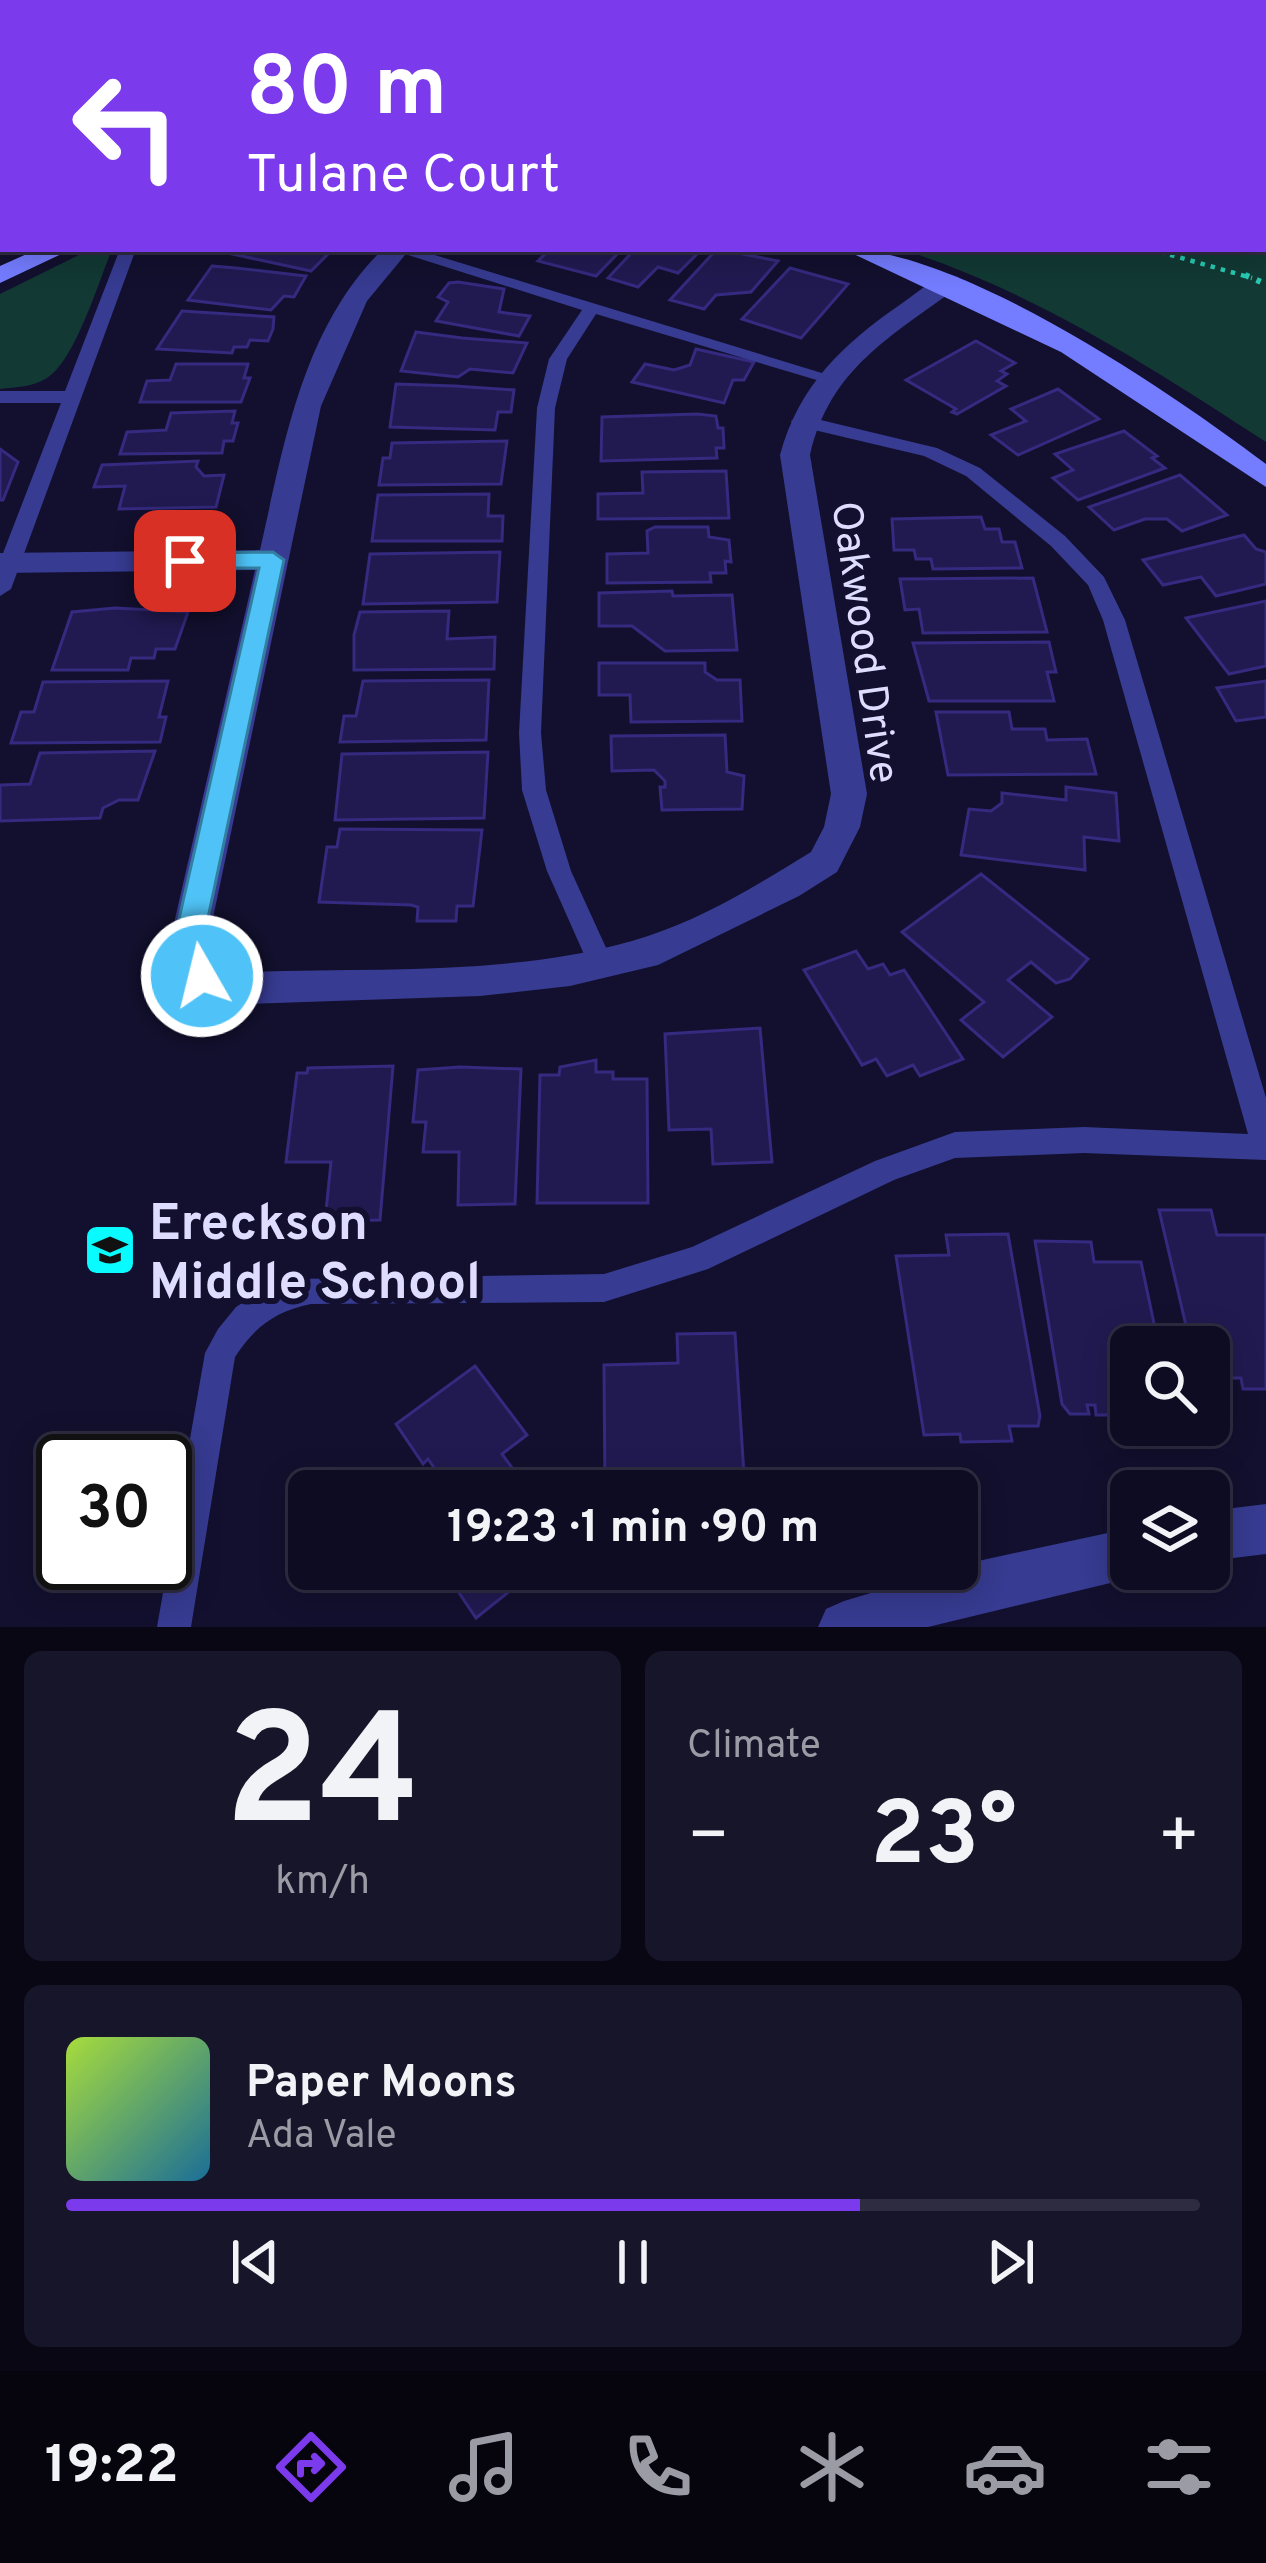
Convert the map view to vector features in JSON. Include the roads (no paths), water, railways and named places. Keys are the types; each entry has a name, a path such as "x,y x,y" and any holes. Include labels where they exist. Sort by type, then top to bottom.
{"street":[{"path":"0,275 52,252"},
{"path":"3,572 273,560 307,406 327,353 362,289 394,252"},
{"path":"864,252 949,282 1118,369 1266,478"},
{"name":"Oakwood Drive","path":"273,560 191,932 202,976 247,988 457,981 600,963 658,949 786,886 824,862 842,827 849,794 795,455 800,422 826,376 949,282"},
{"path":"1230,1533 1266,1529"},
{"path":"844,1627 978,1586 1110,1558"}],"lane":[{"path":"3,572 127,252"},
{"path":"407,252 826,376"},
{"path":"592,307 558,359 545,408 530,734 534,790 559,871 600,963"},
{"path":"0,398 72,397"},
{"path":"174,1627 220,1353 234,1327 256,1307 283,1294 311,1289 604,1288 697,1259 885,1170 955,1145 1084,1140 1266,1147 1114,620 1097,581 1058,541 973,472 930,452 800,422"}],"place":[{"name":"Ereckson Middle School","path":"110,1250"}]}
